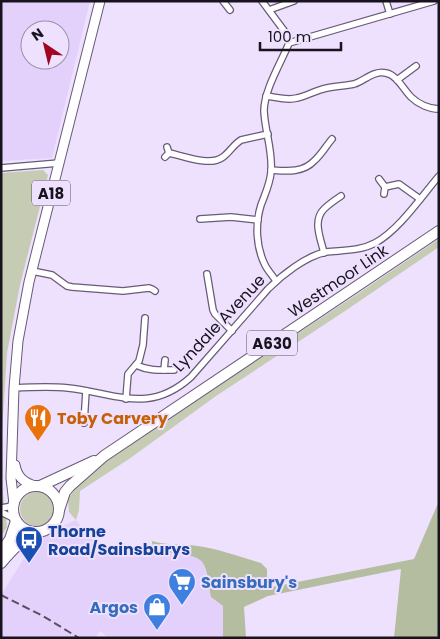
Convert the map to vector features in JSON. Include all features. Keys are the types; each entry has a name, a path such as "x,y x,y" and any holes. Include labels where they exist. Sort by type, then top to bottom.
{"highway":[{"name":"Westmoor Link","path":"59,510 64,492 104,456 439,231"},
{"name":"Westmoor Link","path":"38,486 104,456"},
{"path":"13,505 19,494 25,489 38,486"},
{"name":"A18","path":"38,486 54,494 59,504 59,510"},
{"name":"A18","path":"13,505 16,520"},
{"path":"1,563 14,548 27,538 48,529 54,524 59,515 59,510"},
{"path":"16,520 25,530 38,532"},
{"path":"1,552 10,539 16,520"}],"main road":[{"name":"A18","path":"13,505 11,478 14,388 18,341 32,271 100,1"},
{"name":"A18","path":"12,452 16,472 19,477 28,484 38,486"}],"street":[{"path":"262,1 288,36 289,43 266,96 264,109 272,158 270,180 261,206 257,233 262,256 276,281"},
{"path":"269,10 294,1"},
{"path":"386,1 390,14"},
{"path":"289,43 434,1"},
{"path":"397,80 416,66"},
{"path":"266,96 288,99 298,98 325,88 355,84 381,72 391,75 418,102 427,107 439,109"},
{"path":"167,152 205,161 214,161 222,158 240,140 268,134"},
{"path":"271,170 294,171 306,168 315,161 332,138"},
{"path":"1,168 59,163"},
{"name":"Lyndale Avenue","path":"14,388 58,387 134,400 160,395 176,388 191,376 276,281 300,264 324,253 361,249 375,244 391,232 439,176"},
{"path":"379,179 385,187 384,194"},
{"path":"385,187 399,184 420,199"},
{"path":"324,253 318,229 318,219 324,209 341,196"},
{"path":"200,219 231,217 258,220"},
{"path":"32,271 52,275 67,286 72,287 123,291 148,288 155,291"},
{"path":"207,274 213,310 232,331"},
{"path":"126,399 127,378 130,370 139,361 143,345 145,318"},
{"path":"164,370 166,360"},
{"path":"136,365 146,369 174,370"},
{"path":"84,424 86,391"},
{"path":"1,510 13,505"},
{"path":"1,510 16,520"}],"shaded area":[{"path":"1,1 90,1 52,158 1,161"},
{"path":"76,520 91,538 109,547 190,555 199,558 204,564 211,597 223,606 223,638 109,638 100,631 95,638 1,638 1,595 31,547 47,533"}],"green space":[{"path":"43,170 48,175 20,285 7,353 1,471 1,173"},
{"path":"439,239 439,247 216,396 129,459 80,491 79,510 76,520 69,512 68,499 79,484 109,458"},
{"path":"1,477 7,527 1,537"},
{"path":"37,492 49,497 54,509 49,521 37,526 25,521 20,509 25,497"},
{"path":"439,501 439,638 394,638 401,569 268,596 244,607 246,638 223,638 223,606 211,597 203,563 199,559 187,555 153,552 152,541 198,546 230,553 261,563 267,569 267,581 272,587 414,559"}],"railway":[{"path":"1,595 43,616 79,638"}],"place":[{"name":"Toby Carvery","path":"38,442"},
{"name":"Thorne Road/Sainsburys","path":"29,564"},
{"name":"Sainsbury's","path":"182,606"},
{"name":"Argos","path":"157,631"}]}
